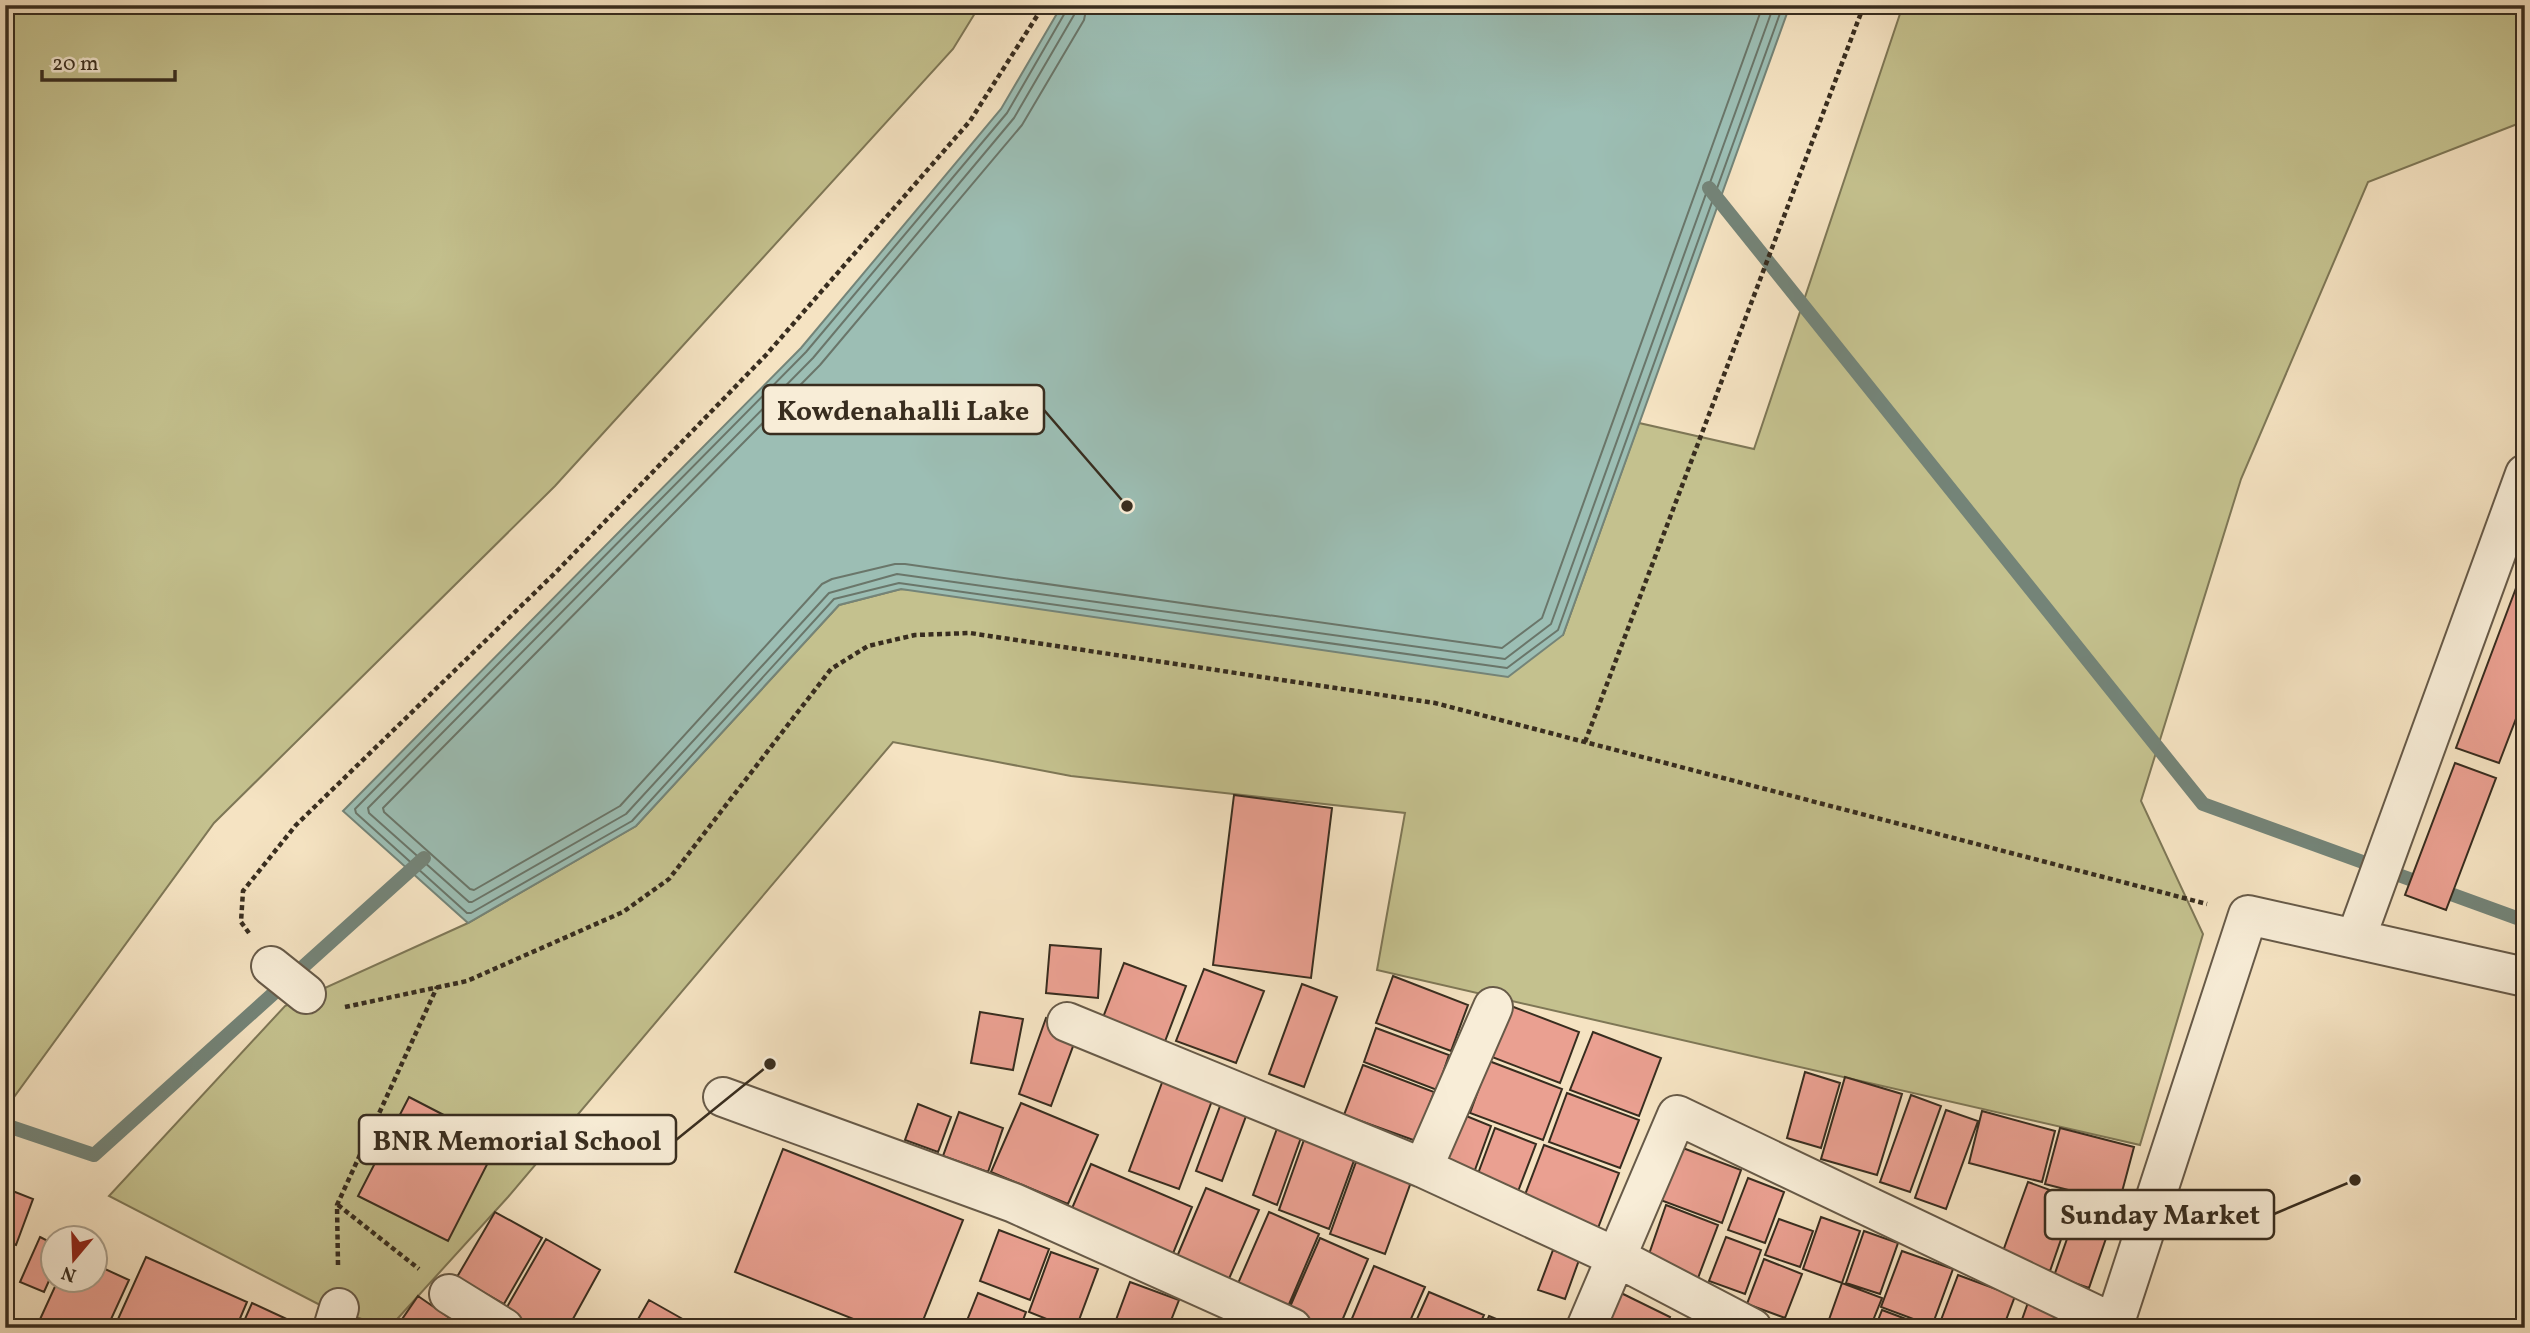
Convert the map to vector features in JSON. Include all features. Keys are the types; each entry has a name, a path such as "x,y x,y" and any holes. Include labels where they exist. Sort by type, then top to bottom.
{"street":[{"path":"2356,938 2525,474"},
{"path":"1586,1328 1677,1115 2114,1326 2248,915 2525,977"},
{"path":"271,966 306,994"},
{"path":"1423,1168 1493,1007"},
{"path":"1067,1021 1423,1168 1616,1257 1752,1328"},
{"path":"723,1097 1014,1203 1292,1328"},
{"path":"449,1293 504,1328"}],"path":[{"path":"271,966 241,922 243,891 296,825 556,572 766,355 970,121 1044,5"},
{"path":"1585,742 1864,5"},
{"path":"306,994 314,1000 340,1008 467,981 623,912 669,879 831,669 868,646 915,635 970,633 1435,703 2248,915"},
{"path":"336,1318 337,1205 437,987"},
{"path":"337,1205 449,1293"}],"shaded area":[{"path":"5,5 980,5 953,49 555,486 214,823 14,1097 5,1094"},
{"path":"1903,5 2525,5 2525,121 2368,182 2241,479 2141,801 2203,934 2140,1145 1377,970 1405,813 1071,776 893,742 508,1197 389,1328 322,1306 109,1196 285,1006 468,923 636,826 839,605 901,589 1563,635 1639,423 1754,449"}],"water":[{"path":"1062,5 1790,5 1563,635 1508,677 901,589 839,605 636,826 468,923 343,811 801,348 1001,109"}],"building":[{"path":"2525,564 2525,695 2499,763 2456,748"},
{"path":"2455,763 2496,778 2446,910 2405,895"},
{"path":"1234,795 1332,808 1311,978 1213,965"},
{"path":"1050,945 1101,949 1098,998 1046,993"},
{"path":"1124,963 1186,986 1164,1044 1102,1020"},
{"path":"1204,969 1264,991 1236,1063 1176,1041"},
{"path":"1393,976 1468,1005 1451,1051 1376,1023"},
{"path":"1302,984 1337,997 1304,1087 1269,1074"},
{"path":"1511,1006 1579,1032 1560,1083 1492,1057"},
{"path":"980,1012 1023,1019 1013,1070 971,1063"},
{"path":"1046,1018 1079,1030 1051,1106 1019,1094"},
{"path":"1376,1028 1449,1055 1437,1090 1364,1062"},
{"path":"1593,1032 1661,1058 1639,1116 1570,1090"},
{"path":"1489,1061 1562,1089 1543,1140 1470,1113"},
{"path":"1363,1065 1434,1092 1416,1141 1344,1115"},
{"path":"1805,1072 1840,1083 1821,1148 1787,1138"},
{"path":"1845,1077 1902,1094 1877,1175 1821,1159"},
{"path":"1163,1080 1213,1098 1179,1189 1129,1171"},
{"path":"1567,1093 1639,1120 1620,1168 1549,1142"},
{"path":"1911,1095 1941,1106 1910,1192 1880,1182"},
{"path":"409,1097 498,1143 448,1241 358,1196"},
{"path":"1223,1098 1249,1108 1222,1181 1196,1171"},
{"path":"1021,1103 1098,1135 1068,1204 991,1172"},
{"path":"918,1104 951,1117 938,1152 905,1140"},
{"path":"1946,1110 1978,1121 1946,1209 1915,1198"},
{"path":"1454,1111 1491,1126 1472,1178 1435,1164"},
{"path":"1982,1111 2055,1131 2042,1182 1969,1163"},
{"path":"959,1112 1003,1128 988,1172 943,1156"},
{"path":"1279,1123 1303,1132 1277,1205 1253,1195"},
{"path":"1495,1128 1536,1144 1517,1194 1476,1179"},
{"path":"2060,1128 2134,1147 2119,1203 2045,1184"},
{"path":"1305,1137 1356,1155 1329,1229 1279,1210"},
{"path":"1544,1145 1619,1173 1598,1228 1523,1200"},
{"path":"1675,1145 1741,1170 1722,1223 1655,1198"},
{"path":"783,1149 963,1220 920,1328 876,1328 735,1272"},
{"path":"1356,1162 1411,1182 1385,1254 1330,1234"},
{"path":"1091,1164 1192,1207 1172,1256 1070,1213"},
{"path":"1748,1178 1784,1192 1765,1243 1728,1230"},
{"path":"2028,1182 2075,1199 2050,1271 2002,1254"},
{"path":"5,1188 33,1199 16,1245 5,1241"},
{"path":"1206,1188 1259,1210 1228,1281 1176,1259"},
{"path":"2081,1199 2115,1212 2089,1288 2054,1276"},
{"path":"1666,1205 1718,1225 1698,1278 1647,1260"},
{"path":"495,1212 542,1238 504,1304 457,1277"},
{"path":"1269,1212 1319,1234 1287,1309 1236,1288"},
{"path":"1821,1217 1860,1231 1842,1283 1803,1269"},
{"path":"1779,1219 1813,1231 1800,1267 1765,1255"},
{"path":"999,1230 1049,1249 1030,1300 980,1281"},
{"path":"1864,1231 1898,1243 1880,1294 1846,1283"},
{"path":"1726,1237 1761,1250 1745,1294 1709,1281"},
{"path":"1320,1238 1368,1259 1339,1328 1315,1328 1286,1316"},
{"path":"546,1239 600,1270 568,1328 528,1328 503,1314"},
{"path":"38,1242 38,1290 20,1282"},
{"path":"1553,1250 1579,1260 1565,1299 1538,1290"},
{"path":"1902,1251 1953,1269 1932,1326 1881,1307"},
{"path":"1051,1252 1098,1269 1076,1328 1069,1328 1029,1312"},
{"path":"146,1257 247,1302 236,1328 114,1328"},
{"path":"1764,1259 1802,1274 1785,1318 1747,1304"},
{"path":"1374,1266 1425,1287 1407,1328 1348,1328"},
{"path":"108,1270 129,1280 107,1328 36,1328 52,1294 108,1294"},
{"path":"1958,1275 2015,1296 2003,1328 1938,1328"},
{"path":"1130,1282 1179,1300 1168,1328 1113,1328"},
{"path":"1842,1283 1882,1298 1870,1328 1826,1328"},
{"path":"1617,1291 1670,1317 1665,1328 1599,1328"},
{"path":"1429,1292 1484,1315 1478,1328 1413,1328"},
{"path":"978,1293 1026,1312 1020,1328 964,1328"},
{"path":"418,1296 464,1328 396,1328"},
{"path":"2030,1297 2079,1328 2019,1328"},
{"path":"649,1300 695,1326 695,1328 633,1328"},
{"path":"252,1303 306,1328 241,1328"},
{"path":"1882,1310 1930,1328 1875,1328"},
{"path":"1489,1316 1518,1328 1484,1328"}],"waterway":[{"path":"1709,188 2203,804 2525,921"},
{"path":"5,1125 94,1155 424,858"}],"place":[{"name":"Kowdenahalli Lake","path":"1127,506"},
{"name":"BNR Memorial School","path":"770,1064"},
{"name":"Sunday Market","path":"2355,1180"}]}
